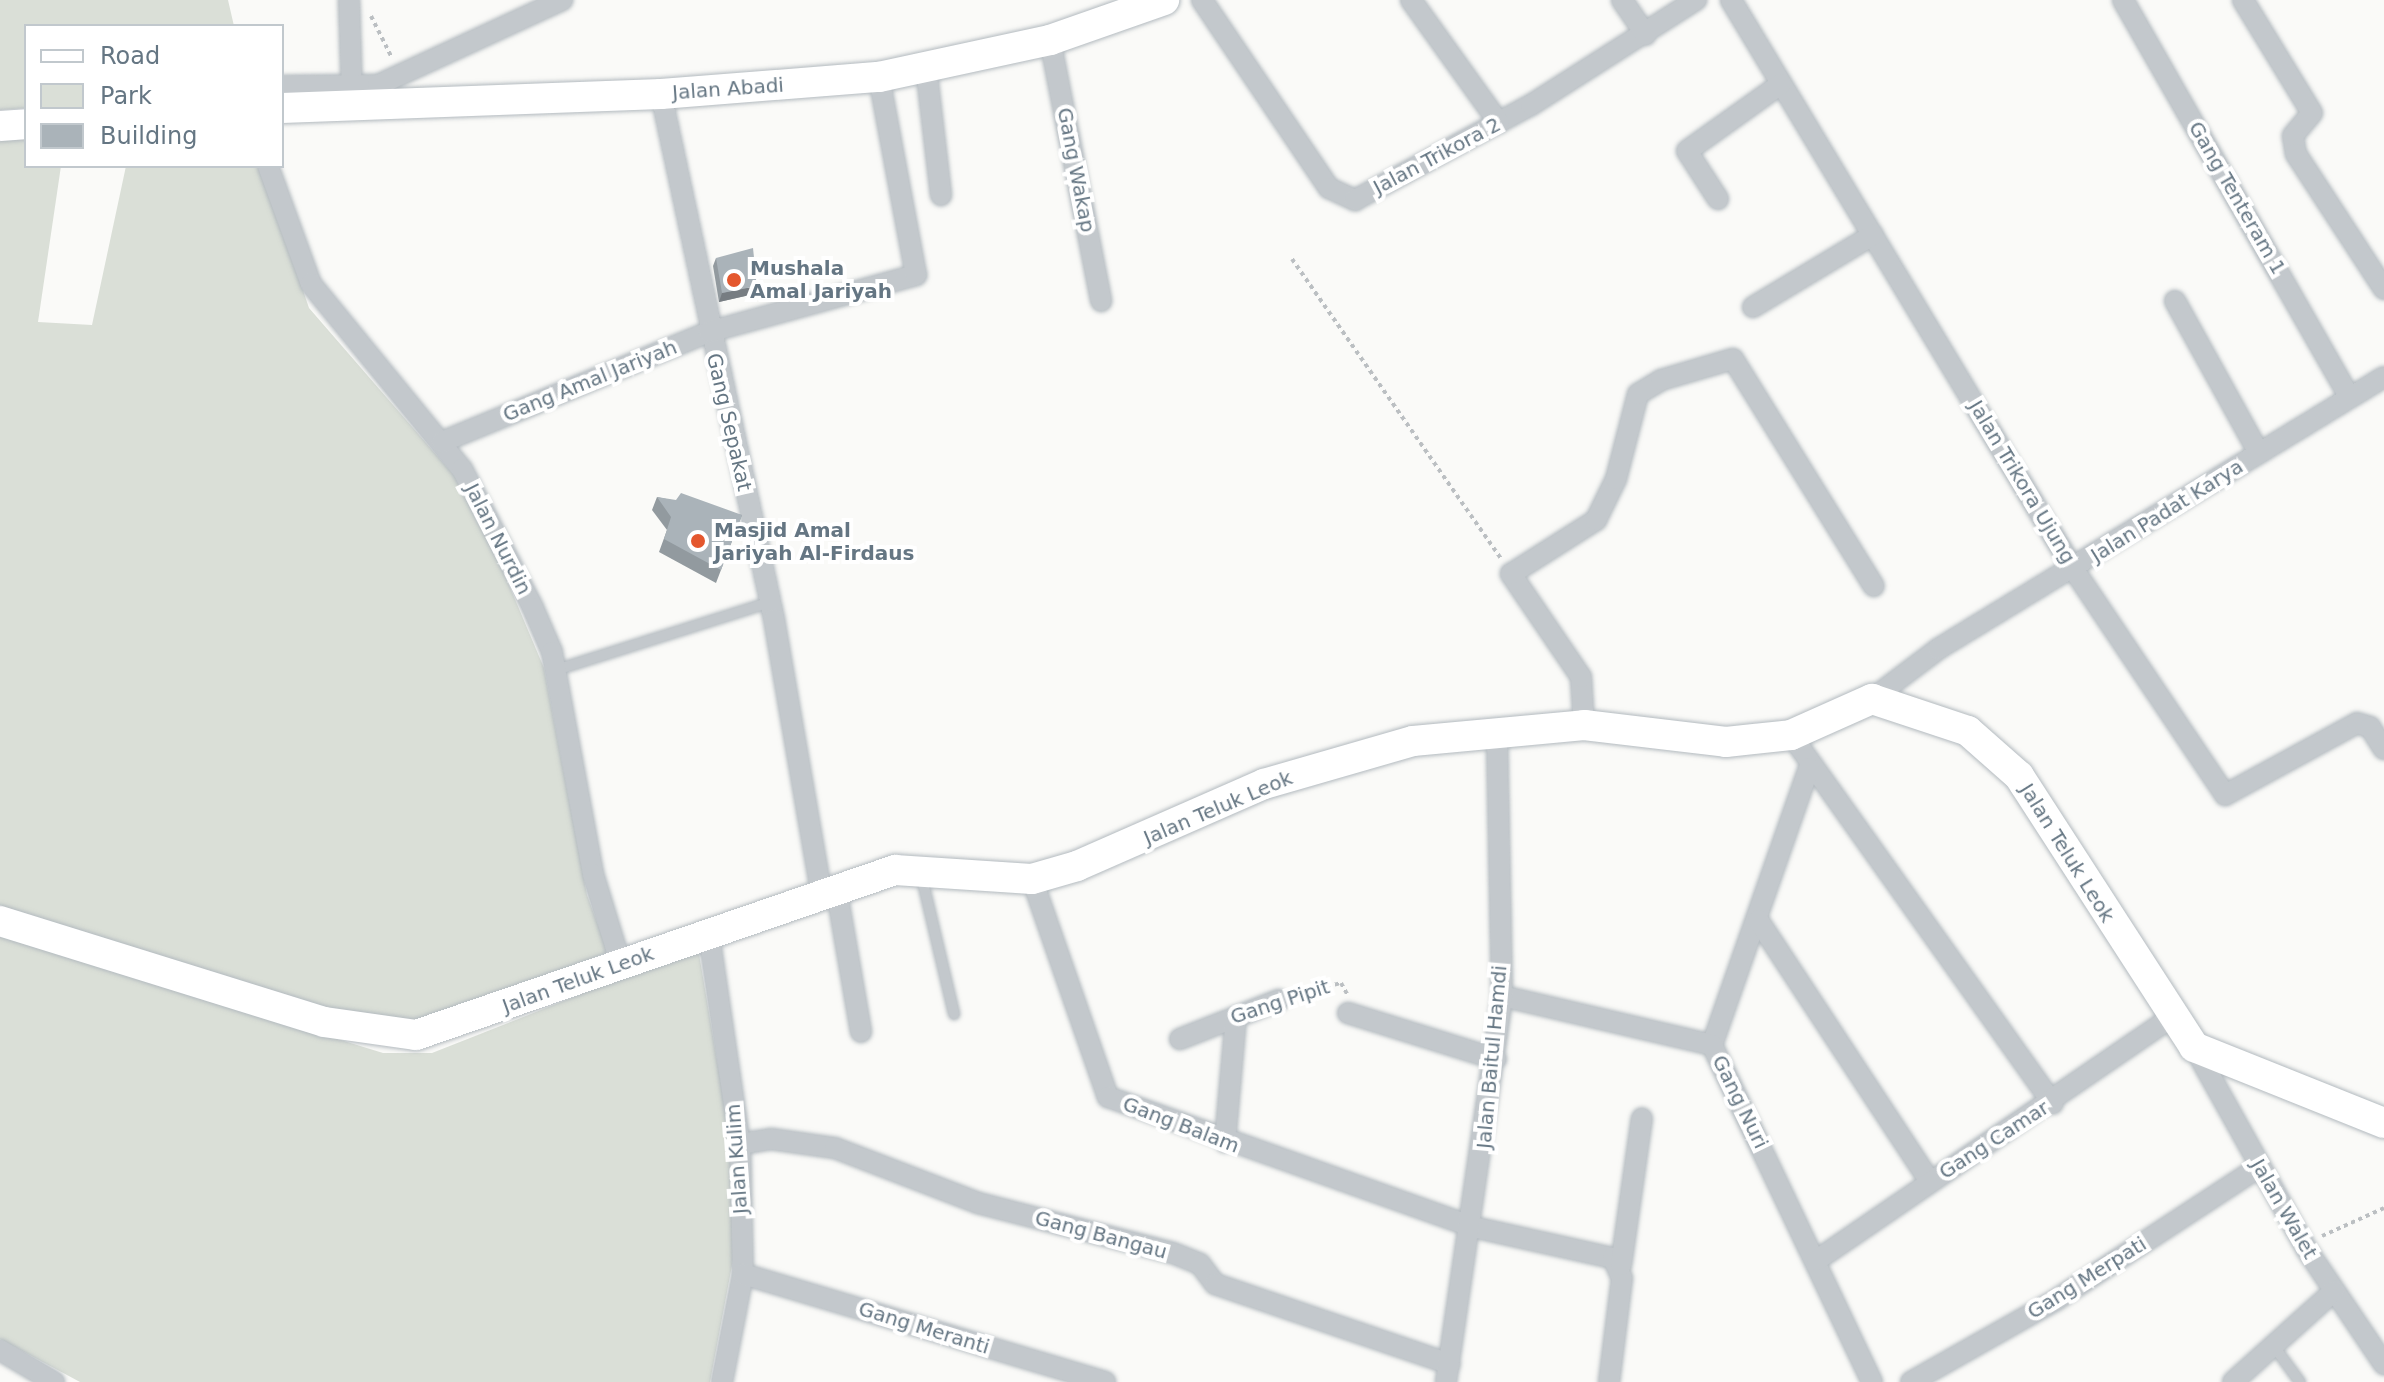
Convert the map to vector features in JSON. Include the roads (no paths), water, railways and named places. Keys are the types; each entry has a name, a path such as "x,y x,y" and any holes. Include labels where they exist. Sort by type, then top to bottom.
{"street":[{"path":"349,0 351,96"},
{"path":"284,86 351,96 562,0"},
{"name":"Jalan Abadi","path":"284,108 351,96 661,94 879,77 1050,40 1164,0"},
{"name":"Jalan Trikora 2","path":"1202,0 1342,200 1355,200 1499,123 1646,35 1696,0"},
{"path":"1411,0 1499,123"},
{"path":"1622,0 1646,35"},
{"name":"Jalan Trikora Ujung","path":"1731,0 2074,570 2225,795 2357,723 2370,727 2384,749"},
{"name":"Gang Tenteram 1","path":"2123,0 2350,398"},
{"path":"2243,0 2312,113 2293,136 2296,154 2384,289"},
{"name":"Gang Wakap","path":"1050,40 1101,301"},
{"path":"926,67 941,195"},
{"name":"Gang Amal Jariyah","path":"442,442 709,332 916,275 879,77"},
{"path":"1718,199 1687,151 1781,84"},
{"name":"Gang Sepakat","path":"661,94 709,332 861,1032"},
{"path":"0,126 24,124"},
{"name":"Jalan Nurdin","path":"269,168 311,284 442,442 482,503 556,670 593,874 620,962"},
{"path":"1753,307 1873,235"},
{"path":"2175,301 2259,453"},
{"path":"1584,725 1581,677 1511,574 1596,520 1616,479 1638,394 1661,380 1733,359 1874,586"},
{"name":"Jalan Padat Karya","path":"1872,699 1938,649 2074,570 2384,377"},
{"name":"Jalan Teluk Leok","path":"0,921 392,1036 451,1027 620,962 709,935 829,889 919,868 1032,879 1338,760 1497,730 1584,725 1726,742 1791,735 1872,699 1968,731 2019,776 2170,1018 2194,1047 2384,1123"},
{"name":"Jalan Baitul Hamdi","path":"1448,1373 1473,1227 1502,996 1497,730"},
{"path":"1791,735 1809,768 2053,1103"},
{"name":"Gang Nuri","path":"1809,768 1712,1045 1817,1260 1872,1382"},
{"name":"Gang Balam","path":"1032,879 1105,1094 1225,1142 1473,1227 1621,1265"},
{"path":"1758,920 1930,1182"},
{"name":"Jalan Kulim","path":"709,935 740,1144 743,1274 722,1382"},
{"path":"1502,996 1712,1045"},
{"name":"Gang Pipit","path":"1180,1039 1279,1000"},
{"name":"Gang Pipit","path":"1348,1013 1496,1059"},
{"path":"1225,1142 1236,1016"},
{"name":"Gang Camar","path":"1817,1260 2053,1103 2170,1018"},
{"name":"Jalan Walet","path":"2194,1047 2307,1250 2384,1364"},
{"path":"1609,1382 1621,1265 1642,1118"},
{"name":"Gang Bangau","path":"740,1144 771,1139 835,1148 978,1203 1173,1253 1200,1264 1215,1284 1448,1373"},
{"name":"Gang Merpati","path":"1911,1382 2056,1300 2259,1167"},
{"name":"Gang Meranti","path":"743,1274 1105,1382"},
{"path":"2233,1382 2334,1291"},
{"path":"0,1350 24,1374 54,1382"}],"lane":[{"path":"556,670 770,602"},
{"path":"919,868 954,1014"},
{"path":"2273,1345 2300,1382"}],"place":[{"name":"Mushala Amal Jariyah","path":"734,280"},
{"name":"Masjid Amal Jariyah Al-Firdaus","path":"698,541"}]}
